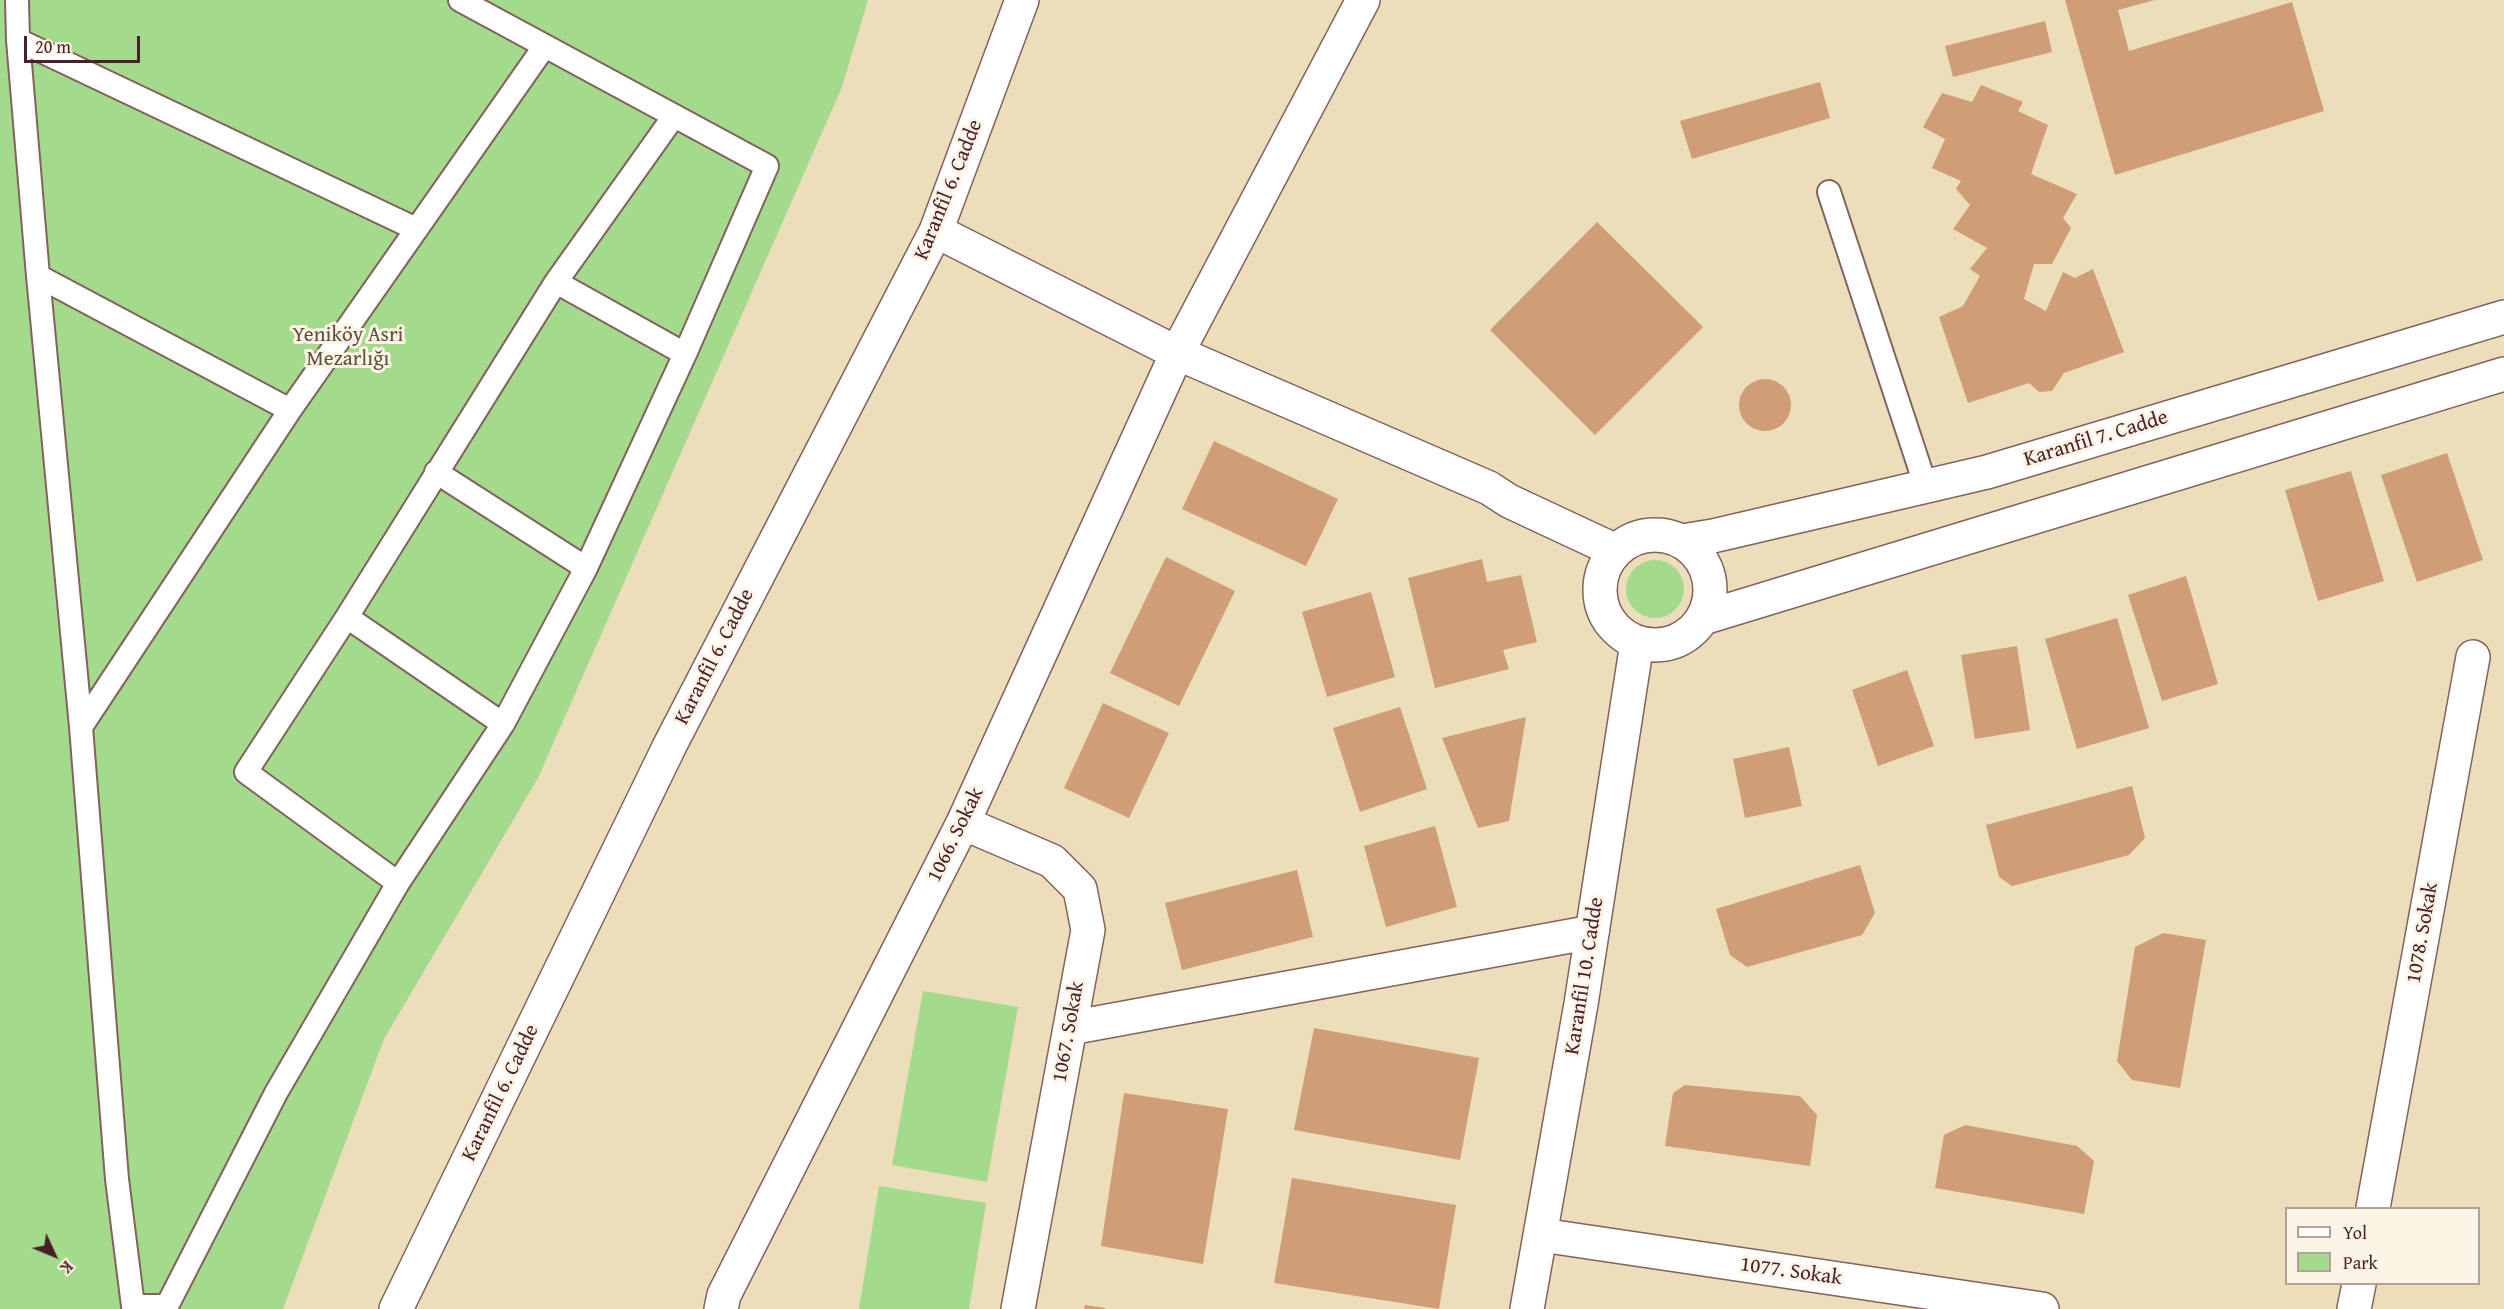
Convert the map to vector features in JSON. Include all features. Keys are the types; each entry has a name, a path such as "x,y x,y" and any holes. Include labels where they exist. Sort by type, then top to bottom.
{"street":[{"name":"Karanfil 6. Cadde","path":"396,1309 670,745 936,231 1022,0"},
{"name":"1066. Sokak","path":"721,1309 724,1295 963,823 1177,353 1362,0"},
{"path":"936,231 1177,353 1489,488 1509,501 1616,551"},
{"name":"Karanfil 7. Cadde","path":"1682,541 1987,472 2504,317"},
{"path":"1703,618 2504,374"},
{"path":"1647,535 1665,535 1682,541 1696,552 1708,575 1710,602 1703,618 1691,633 1674,642 1656,646 1637,643 1621,634 1608,620 1600,603 1600,584 1605,565 1616,551 1630,540 1647,535"},
{"name":"Karanfil 10. Cadde","path":"1527,1309 1592,932 1637,643"},
{"name":"1078. Sokak","path":"2373,1207 2473,657"},
{"name":"1067. Sokak","path":"963,823 1052,861 1080,889 1088,930 1018,1309"},
{"path":"1070,1028 1592,932"},
{"name":"1077. Sokak","path":"1541,1235 2042,1309"},
{"path":"2354,1309 2359,1285"}],"lane":[{"path":"17,0 18,40 38,276 81,727 117,1179 133,1307 167,1306 276,1093 398,883 503,724 586,568 686,354 766,166 460,0"},
{"path":"18,40 416,229"},
{"path":"81,727 290,410 544,47"},
{"path":"398,883 246,772 348,617 556,282 674,116"},
{"path":"1829,192 1926,487"},
{"path":"38,276 290,410"},
{"path":"556,282 686,354"},
{"path":"436,472 586,568"},
{"path":"348,617 503,724"}],"green space":[{"name":"Yeniköy Asri Mezarlığı","path":"0,0 868,0 842,87 538,778 384,1039 283,1309 0,1309"},
{"path":"1649,560 1661,560 1676,568 1684,583 1684,595 1676,610 1661,618 1649,618 1634,610 1626,595 1626,583 1634,568"},
{"path":"923,991 1018,1007 987,1182 892,1165"},
{"path":"879,1186 986,1203 969,1309 859,1309"}],"building":[{"path":"2065,0 2155,0 2118,10 2129,51 2292,2 2324,111 2115,175"},
{"path":"2045,21 2052,52 1953,77 1945,46"},
{"path":"1820,82 1830,118 1692,159 1680,121"},
{"path":"1981,85 2023,102 2018,111 2048,125 2031,174 2077,194 2063,218 2071,228 2052,264 2034,264 2024,299 2046,311 2063,272 2075,278 2093,269 2124,352 2064,373 2052,391 2039,392 2029,383 1968,403 1939,317 1963,306 1980,276 1970,269 1987,248 1953,229 1970,205 1956,189 1961,181 1932,168 1945,139 1923,127 1942,93 1972,102"},
{"path":"1597,222 1703,327 1595,435 1490,330"},
{"path":"1760,379 1770,379 1784,386 1791,405 1784,424 1770,431 1760,431 1750,427 1743,420 1739,410 1739,400 1743,390 1750,383"},
{"path":"1214,441 1338,499 1306,566 1182,509"},
{"path":"2447,453 2483,560 2417,582 2381,475"},
{"path":"2351,471 2384,581 2318,601 2285,490"},
{"path":"1166,557 1235,591 1179,706 1110,673"},
{"path":"1482,559 1487,582 1521,575 1537,642 1503,650 1509,669 1435,688 1408,578"},
{"path":"2186,576 2218,684 2162,701 2128,595"},
{"path":"1371,592 1395,677 1327,697 1302,612"},
{"path":"2117,618 2149,728 2077,749 2045,639"},
{"path":"2017,646 2030,730 1975,739 1961,655"},
{"path":"1907,670 1934,746 1878,766 1852,690"},
{"path":"1103,703 1169,733 1129,818 1064,788"},
{"path":"1400,707 1427,789 1360,812 1333,728"},
{"path":"1526,717 1509,821 1478,828 1442,738"},
{"path":"1789,747 1802,806 1745,818 1733,759"},
{"path":"2132,786 2145,838 2129,855 2012,886 1999,877 1986,825"},
{"path":"1435,826 1457,907 1386,927 1364,846"},
{"path":"1860,865 1875,913 1862,935 1747,967 1730,955 1716,909"},
{"path":"1297,870 1313,937 1182,970 1165,903"},
{"path":"2163,933 2206,940 2180,1088 2132,1080 2117,1061 2135,947"},
{"path":"1314,1028 1479,1058 1460,1160 1294,1130"},
{"path":"1685,1085 1800,1096 1817,1115 1810,1166 1665,1146 1673,1093"},
{"path":"1124,1093 1228,1109 1203,1264 1101,1246"},
{"path":"1965,1125 2077,1146 2094,1161 2084,1214 1935,1188 1944,1135"},
{"path":"1292,1178 1456,1205 1439,1309 1274,1283"},
{"path":"1085,1305 1106,1308 1084,1309"}]}
